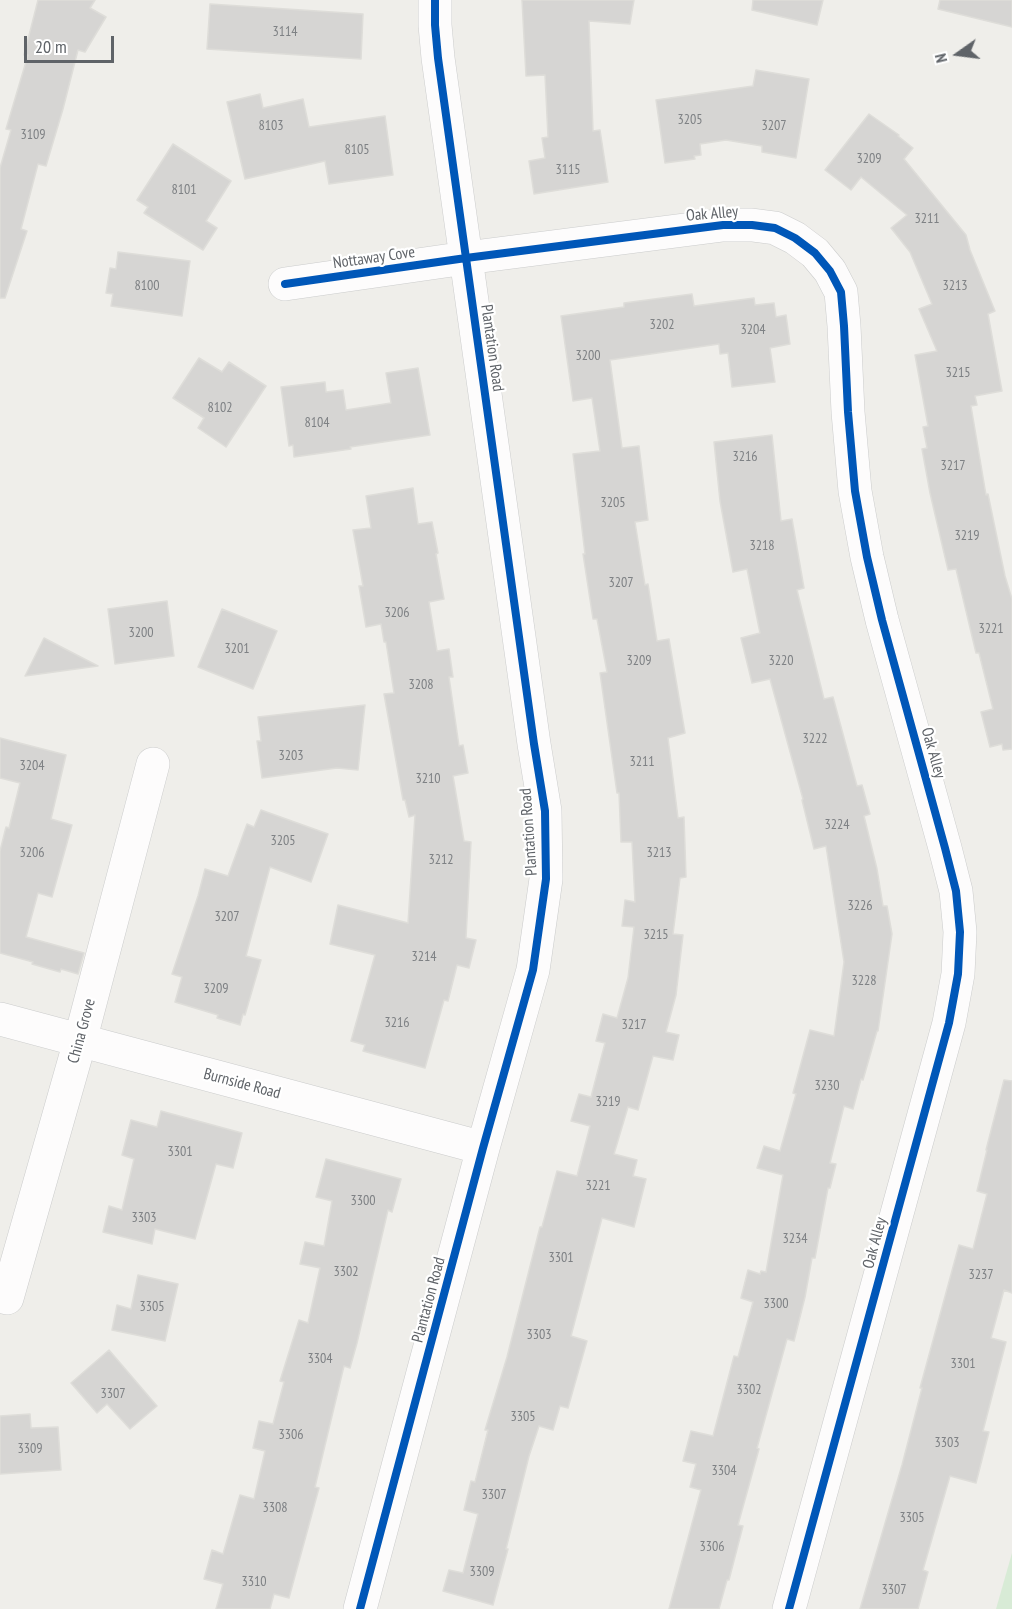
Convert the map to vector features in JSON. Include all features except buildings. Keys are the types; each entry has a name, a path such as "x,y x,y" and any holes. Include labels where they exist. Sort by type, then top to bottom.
{"street":[{"name":"Plantation Road","path":"360,1609 533,970 546,879 545,812 438,58 435,0"},
{"name":"Oak Alley","path":"466,258 723,225 752,225 775,228 795,238 815,253 830,271 841,292 855,490 867,557 956,891 960,932 958,974 949,1023 789,1609"},
{"name":"Nottaway Cove","path":"285,284 466,258"},
{"name":"China Grove","path":"7,1298 80,1041 153,764"},
{"name":"Burnside Road","path":"0,1019 483,1148"}],"green space":[{"path":"1012,1553 1012,1609 996,1609"}],"cycle path":[{"path":"360,1609 533,970 546,879 545,811 438,58 435,0"},
{"path":"285,284 723,225 752,225 775,228 795,238 815,253 830,271 841,292 855,491 867,557 956,891 960,932 958,974 949,1023 789,1609"}]}
